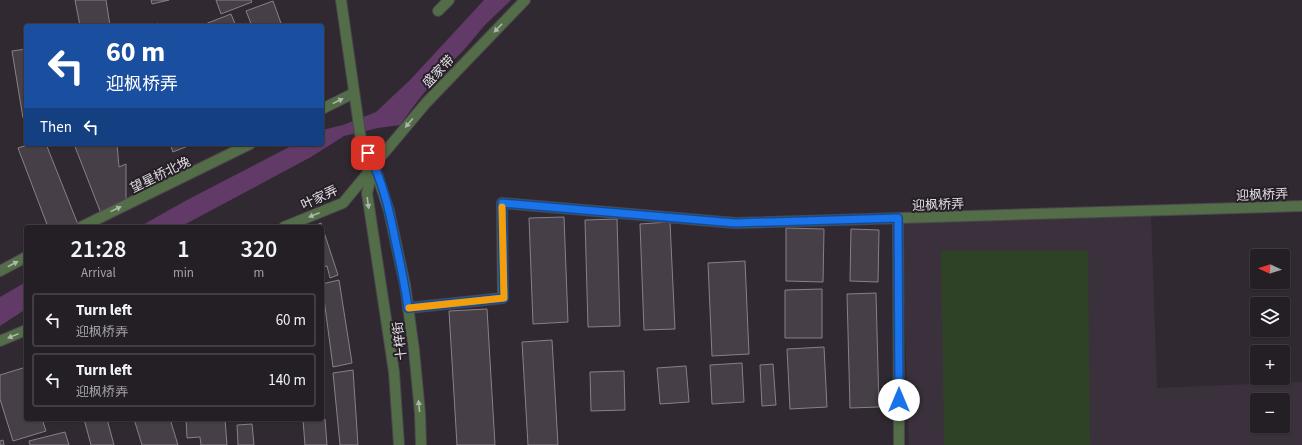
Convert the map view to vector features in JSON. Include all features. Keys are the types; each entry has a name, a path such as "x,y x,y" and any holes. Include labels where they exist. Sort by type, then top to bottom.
{"street":[{"name":"十梓街","path":"341,0 360,140 374,165 389,211 405,285 419,405 420,445"},
{"path":"438,11 449,0"},
{"name":"盛家带","path":"374,165 426,102 525,0"},
{"path":"324,108 354,93"},
{"name":"望星桥北堍","path":"85,225 246,146"},
{"name":"十梓街","path":"374,165 367,193 394,372 399,445"},
{"name":"叶家弄","path":"289,225 343,203 374,165"},
{"name":"迎枫桥弄","path":"408,308 504,298 502,203 735,223 1302,206"},
{"path":"898,218 899,445"},
{"path":"0,270 24,258"},
{"path":"0,342 24,331"}],"shaded area":[{"path":"484,0 511,0 484,26 463,51 440,73 400,125 378,128 344,136 311,157 184,225 143,225 185,201 291,146 324,146 324,130 343,125 376,112 410,80"},
{"path":"1151,215 1157,388 1250,384 1290,385 1290,382 1302,382 1302,445 909,445 901,216"},
{"path":"24,283 24,310 0,326 0,297"}],"green space":[{"path":"941,251 1088,251 1090,445 944,445"}],"building":[{"path":"75,0 106,0 110,24 80,24"},
{"path":"151,0 169,0 152,4"},
{"path":"216,0 251,0 252,2 221,14"},
{"path":"273,1 281,24 251,24 246,11"},
{"path":"231,14 235,24 205,24"},
{"path":"24,49 23,118 12,51"},
{"path":"24,146 47,146 78,225 47,225 18,148"},
{"path":"75,146 117,146 119,167 126,164 126,204 102,216"},
{"path":"171,146 188,146 173,152"},
{"path":"564,217 568,322 533,324 529,218"},
{"path":"617,219 620,326 588,327 585,220"},
{"path":"670,222 675,329 644,330 640,224"},
{"path":"786,228 824,229 823,282 786,281"},
{"path":"851,229 879,230 878,282 850,281"},
{"path":"324,232 338,275 330,278 327,266 324,267"},
{"path":"745,261 749,354 712,356 708,263"},
{"path":"339,280 352,363 333,367 324,299 324,284"},
{"path":"822,289 822,338 785,338 785,290"},
{"path":"876,293 879,407 850,408 847,294"},
{"path":"487,309 495,445 457,445 449,311"},
{"path":"552,340 558,445 528,445 522,342"},
{"path":"824,347 827,407 790,409 787,349"},
{"path":"742,363 744,402 712,404 710,365"},
{"path":"773,364 776,405 762,406 760,365"},
{"path":"686,366 689,402 660,404 657,368"},
{"path":"24,368 24,421 43,421 46,431 13,441 0,399 0,375"},
{"path":"353,370 358,445 340,445 333,373"},
{"path":"624,371 625,410 591,411 590,372"},
{"path":"324,419 327,445 305,445 303,421 324,421"},
{"path":"85,421 108,421 114,445 91,445"},
{"path":"135,421 171,421 178,445 142,445"},
{"path":"186,421 225,421 227,445 201,445 200,437 187,438"},
{"path":"252,424 254,445 238,445 237,425"},
{"path":"65,432 69,445 30,445 29,441"},
{"path":"3,440 4,445 0,445 0,441"}],"slow traffic":[{"path":"409,308 504,298 502,207"}],"route":[{"path":"368,153 374,165 389,211 405,285 408,308 504,298 502,203 735,223 898,218 899,400"}]}
